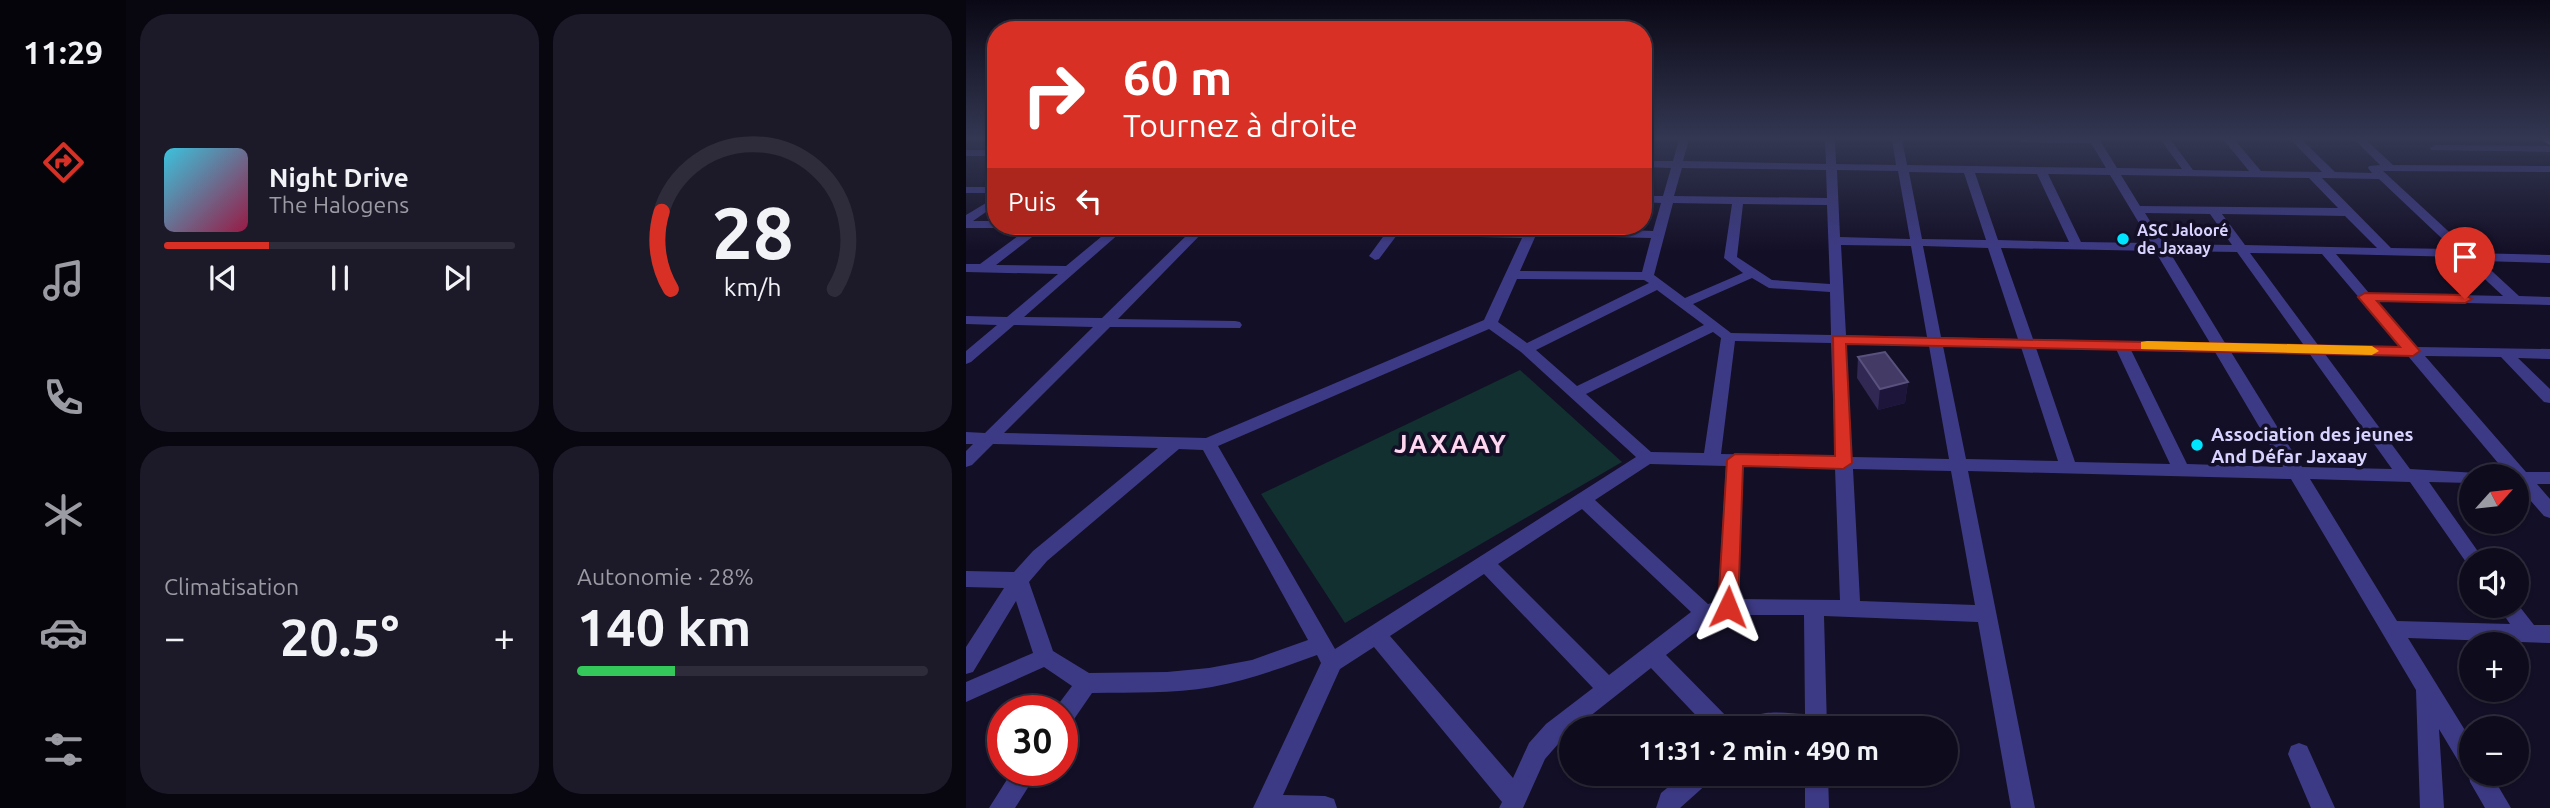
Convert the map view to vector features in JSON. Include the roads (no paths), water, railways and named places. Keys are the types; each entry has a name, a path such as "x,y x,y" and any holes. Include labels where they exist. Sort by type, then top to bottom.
{"street":[{"path":"1653,280 1658,235 1673,177"},
{"path":"1831,177 1850,608"},
{"path":"1904,177 2023,808"},
{"path":"1971,177 2069,468"},
{"path":"2044,177 2077,246"},
{"path":"2116,177 2459,741"},
{"path":"2314,177 2387,251"},
{"path":"2380,177 2515,300"},
{"path":"966,190 987,190"},
{"path":"1652,199 1832,202"},
{"path":"1738,201 1730,258 1769,284 1783,287 1836,288"},
{"path":"966,222 987,207"},
{"path":"2136,209 2346,212"},
{"path":"2213,210 2466,548"},
{"path":"966,222 987,224"},
{"path":"983,268 1026,235"},
{"path":"966,359 1110,235"},
{"path":"966,461 1194,235"},
{"path":"1375,256 1391,235"},
{"path":"966,438 1208,444 1490,323 1530,235"},
{"path":"1652,235 1658,235"},
{"path":"1834,241 2387,251 2550,259"},
{"path":"2325,250 2507,464"},
{"path":"966,268 1069,270"},
{"path":"1684,303 1752,273"},
{"path":"1512,275 1653,280 1728,337 2550,354"},
{"path":"1525,349 1653,280"},
{"path":"2365,297 2550,301"},
{"path":"966,320 1235,325"},
{"path":"1490,323 1525,349 1647,458"},
{"path":"1576,393 1714,326"},
{"path":"1712,460 1728,337"},
{"path":"2121,345 2181,470"},
{"path":"2505,353 2550,398"},
{"path":"966,665 1019,580 1040,556 1175,443"},
{"path":"1208,444 1326,654"},
{"path":"1019,580 1045,657 1086,683 1167,682 1209,678 1326,654 1376,634 1487,565 1647,458 2459,477"},
{"path":"1728,607 1735,460"},
{"path":"2529,478 2550,478"},
{"path":"2529,489 2550,511"},
{"path":"1585,501 1704,613"},
{"path":"1487,565 1609,690"},
{"path":"966,579 1019,580"},
{"path":"1376,634 1513,803 1537,751 1555,731 1704,613 1728,607 1814,607 1986,614"},
{"path":"1814,607 1816,716"},
{"path":"2391,629 2494,632"},
{"path":"2529,633 2550,634"},
{"path":"1325,808 1265,807 1326,654"},
{"path":"1652,655 1711,716"},
{"path":"966,692 1045,657"},
{"path":"1078,695 1086,683"},
{"path":"2426,687 2432,808"},
{"path":"2299,754 2323,808"},
{"path":"1001,808 1016,786"},
{"path":"1668,808 1669,801 1687,786"},
{"path":"1816,786 1817,808"},
{"path":"2485,786 2499,808"}],"place":[{"name":"ASC Jalooré de Jaxaay","path":"2123,239"},
{"name":"Association des jeunes And Défar Jaxaay","path":"2197,445"}],"district":[{"name":"JAXAAY","path":"1451,443"}]}
